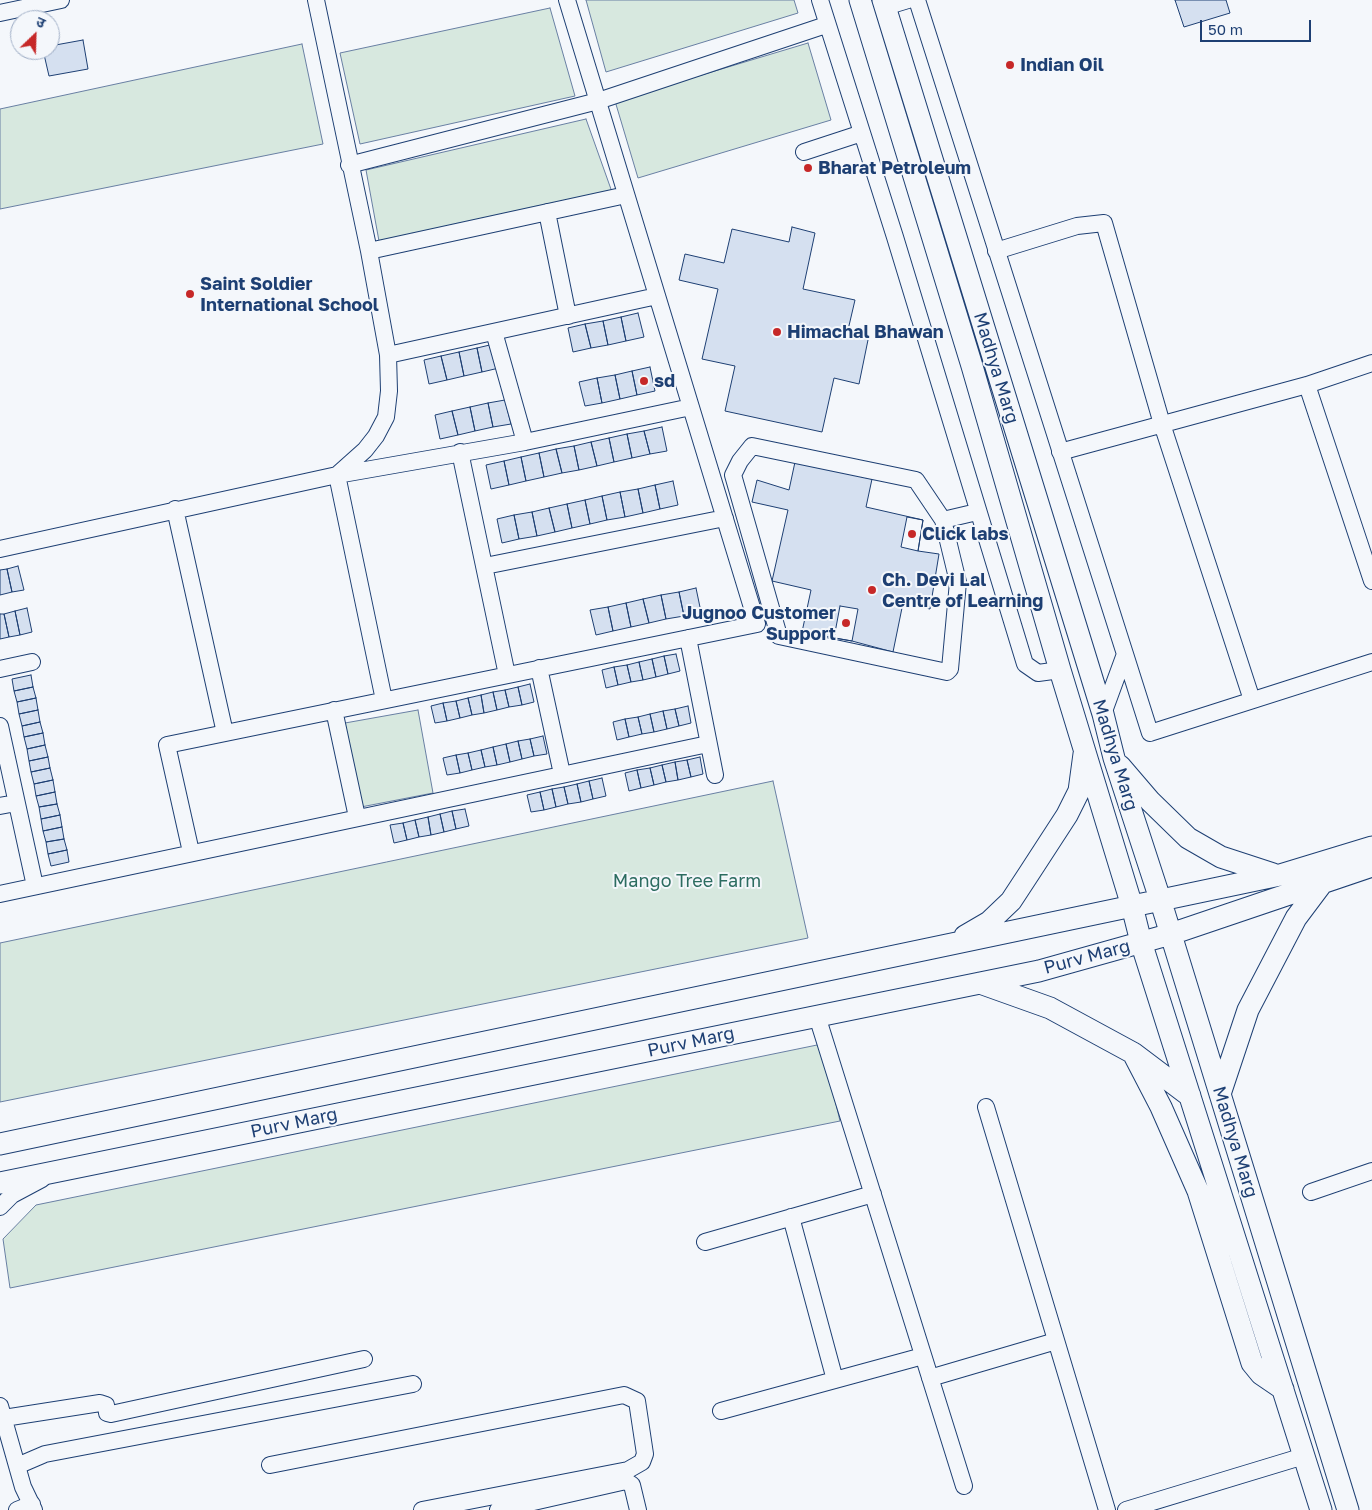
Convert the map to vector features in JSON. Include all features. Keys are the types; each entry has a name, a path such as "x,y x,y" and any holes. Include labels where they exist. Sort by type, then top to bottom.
{"main road":[{"name":"Madhya Marg","path":"860,0 972,366 1141,942 1321,1510"},
{"name":"Madhya Marg","path":"884,4 1103,714 1114,758 1171,934 1348,1510"},
{"path":"950,944 989,922 1011,901 1067,815 1079,790 1085,748"},
{"path":"1114,758 1150,801 1188,838 1221,857 1263,872 1280,875"},
{"path":"0,1144 1280,875 1372,847"},
{"name":"Purv Marg","path":"0,1183 1039,971 1171,934 1372,866"},
{"path":"1220,1094 1248,1010 1296,918 1323,882"},
{"path":"980,983 1050,1008 1133,1053 1190,1096"},
{"path":"1133,1053 1161,1106 1198,1191 1252,1363 1262,1374 1283,1389"}],"street":[{"path":"0,13 61,0"},
{"path":"316,0 349,165 369,251 388,355 390,391 386,417 371,443 337,475"},
{"path":"191,852 167,745 757,624 567,0"},
{"path":"820,0 826,25 862,133 1024,664 1038,673 1060,670"},
{"path":"884,4 908,0"},
{"path":"917,0 1150,733 1372,662"},
{"path":"349,165 598,101 826,25"},
{"path":"804,152 862,133"},
{"path":"369,251 626,195"},
{"path":"547,212 568,316"},
{"path":"996,252 1077,226 1104,223 1162,424 1252,700"},
{"path":"388,355 657,296"},
{"path":"494,332 525,442"},
{"path":"1060,452 1307,385 1372,363"},
{"path":"1307,385 1372,581"},
{"path":"0,549 175,509 337,475 525,442 691,406"},
{"path":"752,446 916,480 943,520 958,582 950,669 947,672 779,636 733,475 740,461 752,446"},
{"path":"460,452 507,675"},
{"path":"337,475 384,700"},
{"path":"175,509 225,733"},
{"path":"943,520 977,512"},
{"path":"485,566 725,518"},
{"path":"688,638 715,775"},
{"path":"1103,714 1125,654"},
{"path":"0,669 32,662"},
{"path":"539,668 562,774"},
{"path":"334,710 357,817"},
{"path":"0,726 36,886"},
{"path":"0,894 191,852 708,744"},
{"path":"0,806 16,803"},
{"path":"817,1016 964,1486"},
{"path":"986,1107 1107,1510"},
{"path":"1311,1192 1372,1171"},
{"path":"0,1207 12,1195 57,1172"},
{"path":"705,1242 873,1194"},
{"path":"791,1217 834,1380"},
{"path":"930,1378 1056,1341"},
{"path":"721,1411 923,1356"},
{"path":"28,1508 2,1412 100,1403 106,1405 107,1413 112,1414 364,1359"},
{"path":"17,1466 45,1454 413,1384"},
{"path":"270,1466 624,1395 636,1401 645,1454 642,1462 628,1470 422,1510"},
{"path":"1126,1510 1304,1456"},
{"path":"498,1510 626,1481 632,1485 638,1510"}],"green space":[{"path":"586,0 794,0 798,13 606,72"},
{"path":"550,8 575,96 360,144 340,53"},
{"path":"808,43 831,120 638,178 615,101"},
{"path":"302,44 323,144 0,209 0,109"},
{"path":"586,119 612,192 379,241 366,170"},
{"path":"418,710 433,793 361,807 345,723"},
{"name":"Mango Tree Farm","path":"773,781 808,938 0,1102 0,943"},
{"path":"822,1044 840,1121 10,1288 3,1239 36,1205"}],"building":[{"path":"1175,0 1226,0 1230,13 1184,27"},
{"path":"83,40 88,69 49,76 45,60 60,60 60,44"},
{"path":"792,227 815,233 803,289 855,300 848,330 869,335 859,384 834,378 822,432 725,411 735,366 702,359 718,289 679,280 685,254 724,263 732,229 789,242"},
{"path":"638,313 644,337 626,341 621,317"},
{"path":"621,317 626,341 608,345 603,321"},
{"path":"603,321 608,345 591,348 585,324"},
{"path":"585,324 591,348 573,352 568,328"},
{"path":"494,344 499,368 482,372 477,348"},
{"path":"477,348 482,372 464,376 459,352"},
{"path":"459,352 464,376 447,380 441,356"},
{"path":"441,356 447,380 429,384 424,360"},
{"name":"sd","path":"650,367 655,391 637,395 632,371"},
{"path":"632,371 637,395 620,399 615,375"},
{"path":"615,375 620,399 602,403 597,378"},
{"path":"597,378 602,403 585,406 579,382"},
{"path":"505,400 511,424 493,427 488,403"},
{"path":"488,403 493,427 475,431 470,407"},
{"path":"470,407 475,431 458,435 452,411"},
{"path":"452,411 458,435 440,439 435,415"},
{"path":"662,427 667,451 650,454 644,431"},
{"path":"644,431 650,454 632,458 627,434"},
{"path":"627,434 632,458 614,462 609,438"},
{"path":"609,438 614,462 597,466 591,442"},
{"path":"591,442 597,466 579,470 574,446"},
{"path":"574,446 579,470 562,473 556,449"},
{"path":"556,449 562,473 544,477 539,453"},
{"path":"539,453 544,477 526,481 521,457"},
{"path":"521,457 526,481 509,485 504,461"},
{"path":"504,461 509,485 491,489 486,465"},
{"path":"795,462 872,479 866,507 923,520 918,551 939,554 930,609 903,603 893,652 852,641 802,632 811,590 772,581 788,510 752,502 757,480 789,490"},
{"path":"673,481 678,505 660,509 655,485"},
{"path":"655,485 660,509 643,513 638,489"},
{"path":"638,489 643,513 625,517 620,492"},
{"path":"620,492 625,517 607,520 602,496"},
{"path":"602,496 607,520 590,524 585,500"},
{"path":"585,500 590,524 572,528 567,504"},
{"path":"567,504 572,528 555,532 549,508"},
{"path":"549,508 555,532 537,536 532,512"},
{"path":"532,512 537,536 519,539 514,515"},
{"path":"514,515 519,539 502,543 497,519"},
{"name":"Click labs","path":"907,517 923,520 918,551 901,547"},
{"path":"18,566 24,590 12,592 7,569"},
{"path":"7,569 12,592 0,595 0,570"},
{"path":"696,588 701,612 684,616 679,592"},
{"path":"679,592 684,616 666,619 661,595"},
{"path":"661,595 666,619 649,623 643,599"},
{"path":"643,599 649,623 631,627 626,603"},
{"path":"626,603 631,627 613,631 608,607"},
{"name":"Jugnoo Customer Support","path":"840,606 858,609 852,641 834,638"},
{"path":"608,607 613,631 596,635 590,610"},
{"path":"27,608 32,632 20,635 15,611"},
{"path":"15,611 20,635 9,637 4,614"},
{"path":"0,614 4,614 9,637 0,639"},
{"path":"676,654 680,671 668,674 664,656"},
{"path":"664,656 668,674 656,677 652,659"},
{"path":"652,659 656,677 643,680 639,662"},
{"path":"639,662 643,680 631,682 627,665"},
{"path":"627,665 631,682 618,685 614,667"},
{"path":"614,667 618,685 606,688 602,670"},
{"path":"31,675 33,687 14,691 12,679"},
{"path":"530,684 534,702 522,705 518,687"},
{"path":"33,687 36,698 17,702 14,691"},
{"path":"518,687 522,705 509,707 505,690"},
{"path":"505,690 509,707 497,710 493,692"},
{"path":"493,692 497,710 484,713 481,695"},
{"path":"481,695 484,713 472,715 468,698"},
{"path":"36,698 38,710 19,714 17,702"},
{"path":"468,698 472,715 460,718 456,701"},
{"path":"456,701 460,718 447,721 443,703"},
{"path":"443,703 447,721 435,723 431,706"},
{"path":"688,706 691,723 679,726 675,709"},
{"path":"675,709 679,726 667,729 663,711"},
{"path":"38,710 40,722 22,726 19,714"},
{"path":"663,711 667,729 654,732 650,714"},
{"path":"650,714 654,732 642,734 638,717"},
{"path":"638,717 642,734 629,737 625,719"},
{"path":"625,719 629,737 617,740 613,722"},
{"path":"40,722 43,733 24,737 22,726"},
{"path":"43,733 45,745 27,749 24,737"},
{"path":"543,736 547,754 534,756 530,739"},
{"path":"530,739 534,756 522,759 518,741"},
{"path":"518,741 522,759 510,762 506,744"},
{"path":"506,744 510,762 497,765 493,747"},
{"path":"45,745 48,757 29,761 27,749"},
{"path":"493,747 497,765 485,767 481,750"},
{"path":"481,750 485,767 472,770 468,753"},
{"path":"468,753 472,770 460,773 456,755"},
{"path":"456,755 460,773 447,775 443,758"},
{"path":"48,757 50,768 31,772 29,761"},
{"path":"700,757 703,774 691,777 687,760"},
{"path":"687,760 691,777 678,780 675,762"},
{"path":"675,762 678,780 666,782 662,765"},
{"path":"662,765 666,782 654,785 650,768"},
{"path":"50,768 53,780 34,784 31,772"},
{"path":"650,768 654,785 641,788 637,770"},
{"path":"637,770 641,788 629,791 625,773"},
{"path":"602,778 606,796 593,799 589,781"},
{"path":"53,780 55,792 36,796 34,784"},
{"path":"589,781 593,799 581,802 577,784"},
{"path":"577,784 581,802 568,804 564,787"},
{"path":"564,787 568,804 556,807 552,789"},
{"path":"552,789 556,807 544,810 540,792"},
{"path":"55,792 57,804 39,807 36,796"},
{"path":"540,792 544,810 531,812 527,795"},
{"path":"57,804 60,815 41,819 39,807"},
{"path":"465,809 469,826 456,829 452,811"},
{"path":"452,811 456,829 444,832 440,814"},
{"path":"440,814 444,832 431,835 428,817"},
{"path":"60,815 62,827 43,831 41,819"},
{"path":"428,817 431,835 419,837 415,820"},
{"path":"415,820 419,837 407,840 403,823"},
{"path":"403,823 407,840 394,843 390,825"},
{"path":"62,827 64,839 46,842 43,831"},
{"path":"64,839 67,850 48,854 46,842"},
{"path":"67,850 69,862 51,866 48,854"}],"place":[{"name":"Indian Oil","path":"1010,65"},
{"name":"Bharat Petroleum","path":"808,168"},
{"name":"Saint Soldier International School","path":"190,294"},
{"name":"Himachal Bhawan","path":"777,332"},
{"name":"sd","path":"644,381"},
{"name":"Click labs","path":"912,534"},
{"name":"Ch. Devi Lal Centre of Learning","path":"872,590"},
{"name":"Jugnoo Customer Support","path":"846,623"}]}
